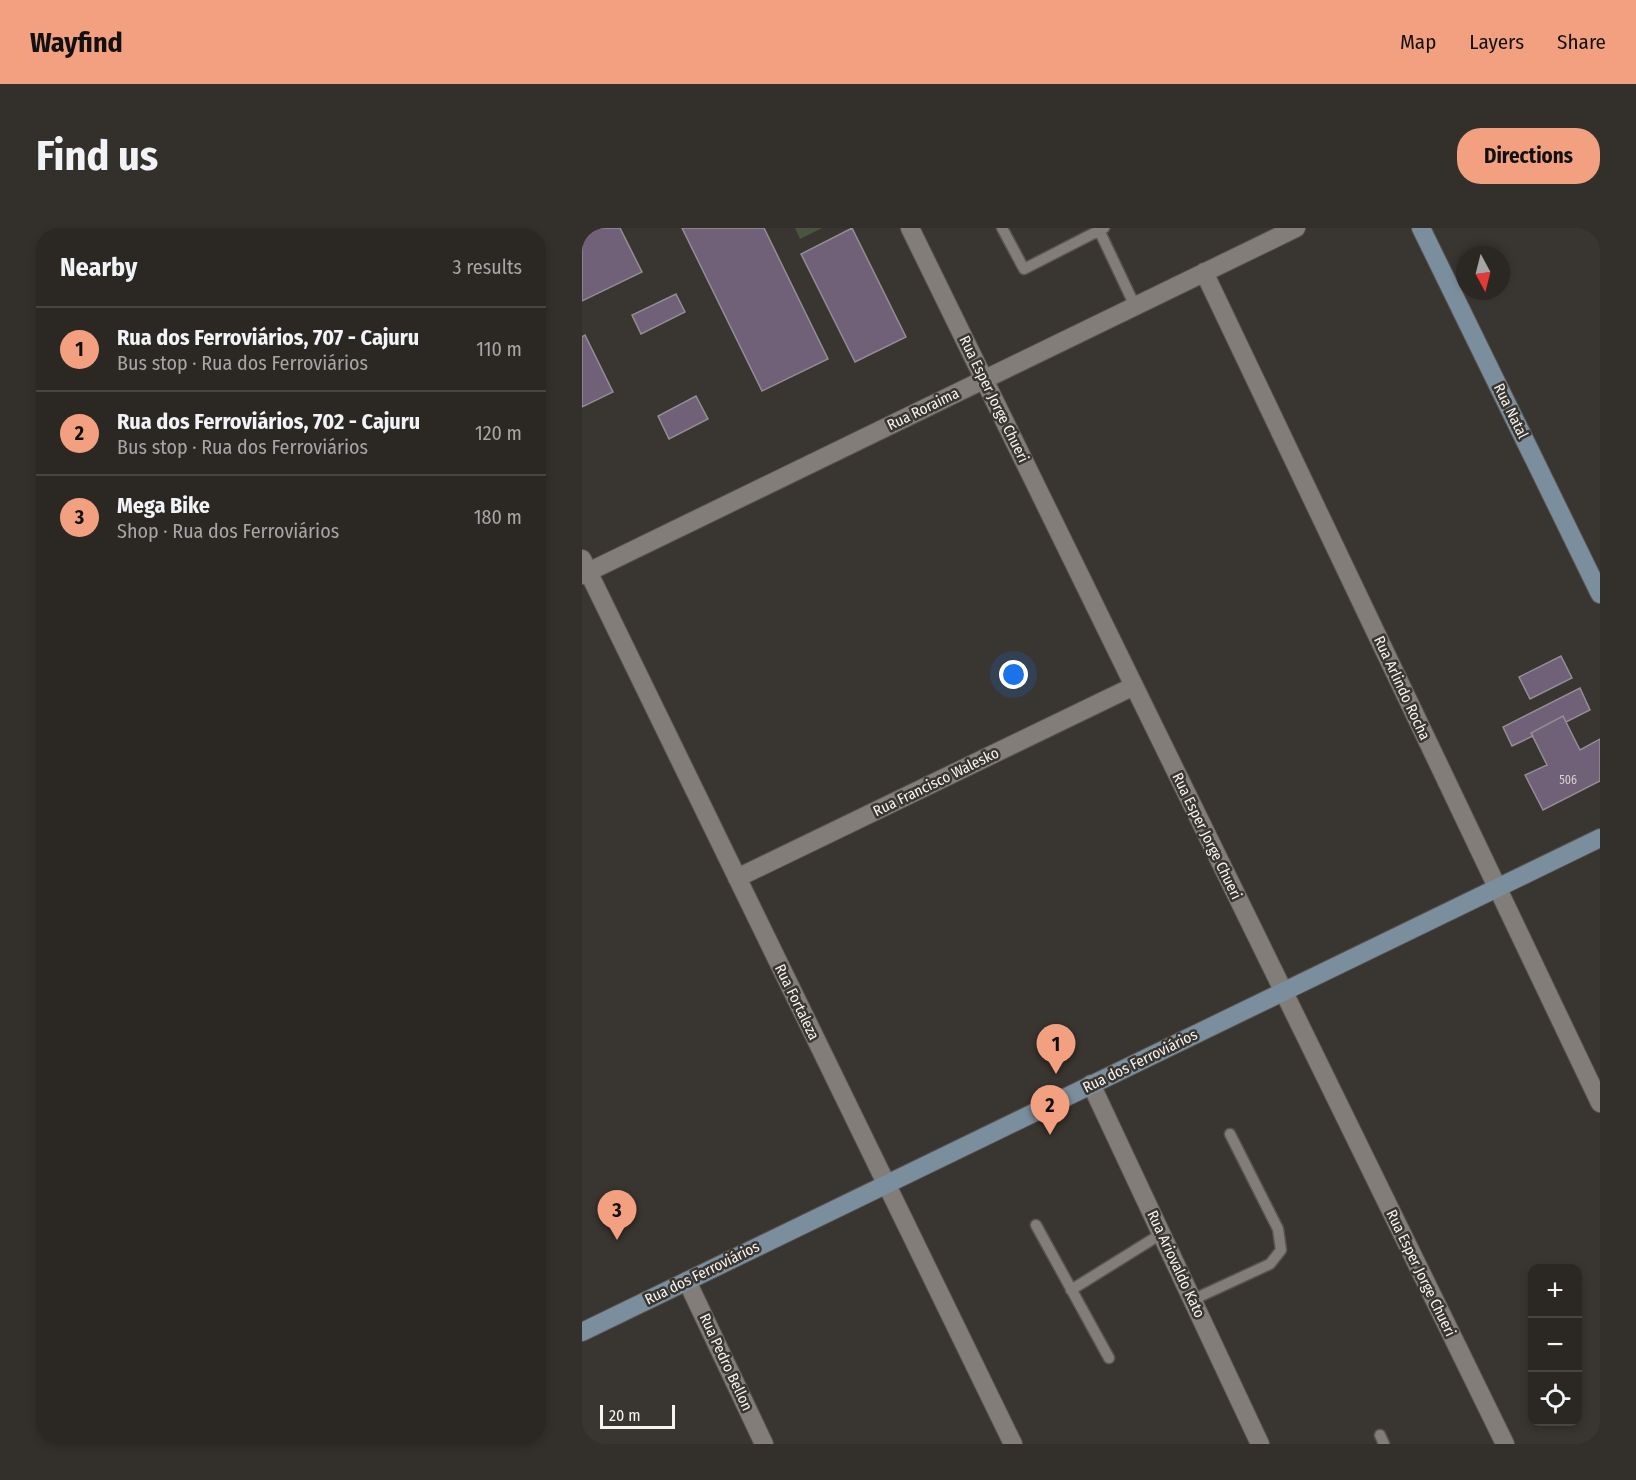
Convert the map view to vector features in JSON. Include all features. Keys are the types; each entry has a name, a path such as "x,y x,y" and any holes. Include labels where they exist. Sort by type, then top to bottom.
{"street":[{"name":"Rua Esper Jorge Chueri","path":"910,228 1505,1444"},
{"name":"Rua Roraima","path":"584,568 984,379 1296,228"},
{"name":"Rua Natal","path":"1421,228 1600,594"},
{"name":"Rua Arlindo Rocha","path":"1204,272 1600,1103"},
{"name":"Rua Fortaleza","path":"584,568 1013,1444"},
{"name":"Rua Francisco Walesko","path":"737,878 1134,686"},
{"name":"Rua dos Ferroviários","path":"582,1332 1600,838"},
{"name":"Rua Ariovaldo Kato","path":"1091,1084 1260,1444"},
{"name":"Rua Pedro Bellon","path":"687,1281 764,1444"}],"lane":[{"path":"1002,228 1024,268 1101,229 1135,306"},
{"path":"1192,1300 1270,1264 1281,1250 1278,1229 1230,1134"},
{"path":"1036,1225 1109,1358"},
{"path":"1071,1290 1161,1234"}],"green space":[{"path":"795,228 822,228 800,239"}],"building":[{"path":"582,228 620,228 642,272 582,301"},
{"path":"682,228 764,228 828,359 762,391"},
{"path":"852,228 906,337 855,362 801,254"},
{"path":"676,294 685,312 641,334 632,315"},
{"path":"585,335 613,392 582,407 582,337"},
{"path":"696,396 708,419 669,439 658,416"},
{"path":"1561,656 1572,678 1530,699 1519,677"},
{"path":"1580,688 1590,710 1566,722 1563,716 1531,733 1533,736 1512,746 1503,727"},
{"path":"1563,716 1580,750 1600,739 1600,781 1543,810 1525,775 1547,765 1531,733"}],"place":[{"name":"Rua dos Ferroviários, 707 - Cajuru","path":"1056,1074"},
{"name":"Rua dos Ferroviários, 702 - Cajuru","path":"1050,1135"},
{"name":"Mega Bike","path":"617,1240"}]}
